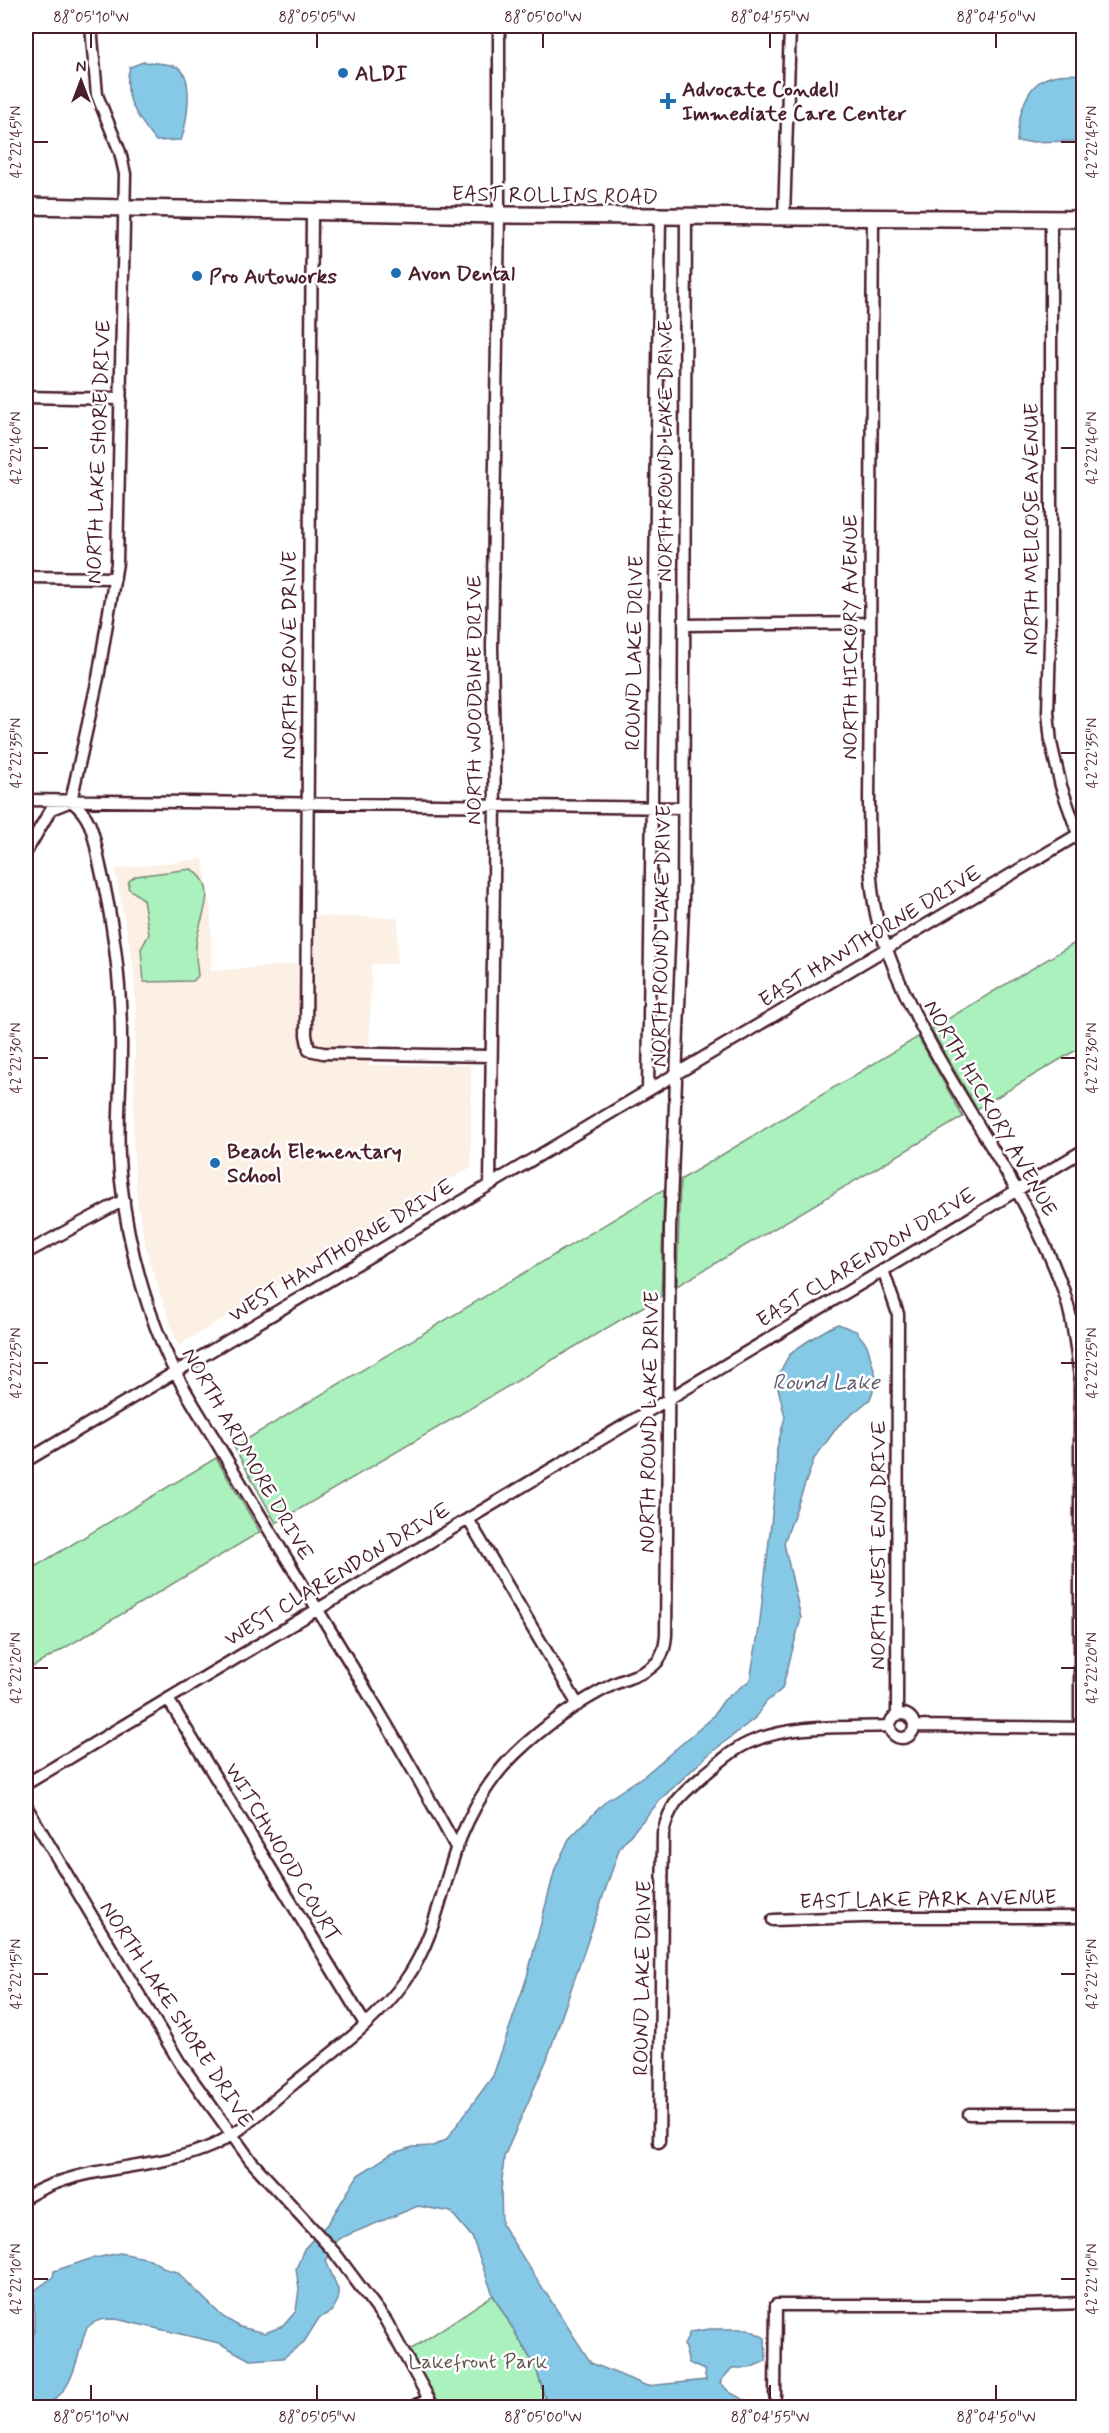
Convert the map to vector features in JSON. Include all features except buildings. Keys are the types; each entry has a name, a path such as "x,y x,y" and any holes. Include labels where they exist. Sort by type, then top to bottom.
{"main road":[{"name":"EAST ROLLINS ROAD","path":"26,206 660,217 1083,219"}],"street":[{"name":"NORTH LAKE SHORE DRIVE","path":"71,801 99,678 115,578 121,399 125,174 120,152 97,95 92,26"},
{"name":"NORTH WOODBINE DRIVE","path":"490,1185 495,805 492,647 499,215 499,26"},
{"path":"784,218 790,26"},
{"name":"NORTH GROVE DRIVE","path":"312,212 306,1035 309,1050 323,1053 490,1056"},
{"name":"ROUND LAKE DRIVE","path":"648,1090 660,217"},
{"name":"NORTH ROUND LAKE DRIVE","path":"578,1705 615,1684 648,1670 661,1656 666,1635 670,1229 677,1073 684,807 686,217"},
{"name":"NORTH HICKORY AVENUE","path":"873,219 868,804 872,880 879,925 906,998 944,1071 1035,1220 1064,1290 1074,1328 1080,1378 1082,1728"},
{"name":"NORTH MELROSE AVENUE","path":"1051,219 1051,606 1048,712 1051,743 1061,786 1081,833"},
{"path":"26,397 121,399"},
{"path":"26,577 115,578"},
{"path":"684,625 870,623"},
{"path":"26,800 684,807"},
{"path":"26,852 51,810 71,801"},
{"name":"NORTH ARDMORE DRIVE","path":"71,801 83,810 90,822 104,883 119,982 122,1038 119,1132 121,1179 142,1290 165,1349 188,1395 425,1790 457,1849"},
{"name":"EAST HAWTHORNE DRIVE","path":"677,1073 1081,833"},
{"name":"WEST HAWTHORNE DRIVE","path":"26,1461 677,1073"},
{"name":"EAST CLARENDON DRIVE","path":"669,1398 1083,1150"},
{"path":"26,1253 124,1200"},
{"name":"NORTH WEST END DRIVE","path":"883,1270 898,1314 897,1715"},
{"name":"WEST CLARENDON DRIVE","path":"26,1784 669,1398"},
{"path":"26,2193 70,2178 205,2149 230,2134 364,2024 386,2005 406,1980 423,1949 439,1909 466,1824 490,1785 513,1756 550,1723 578,1705 468,1519"},
{"name":"WITCHWOOD COURT","path":"168,1699 364,2024"},
{"path":"897,1715 907,1715 913,1722 914,1726 910,1735 902,1738 893,1735 890,1726 897,1715"},
{"name":"ROUND LAKE DRIVE","path":"659,2142 663,1833 667,1814 677,1798 729,1754 751,1741 774,1734 801,1730 890,1726"},
{"path":"914,1726 1082,1728"},
{"name":"NORTH LAKE SHORE DRIVE","path":"26,1806 180,2063 250,2161 335,2253 386,2321 431,2403"},
{"name":"EAST LAKE PARK AVENUE","path":"773,1920 862,1917 1083,1917"},
{"path":"969,2114 1083,2114"},
{"path":"774,2396 776,2306 1022,2306 1083,2303"},
{"path":"412,2408 431,2403"}],"shaded area":[{"path":"203,859 211,913 211,971 311,963 313,916 398,918 397,964 371,964 369,1065 471,1065 471,1167 178,1346 149,1261 137,1202 133,1140 136,1011 133,964 115,869"}],"green space":[{"path":"191,869 200,876 207,892 205,910 196,942 198,976 193,981 144,982 141,949 149,934 143,899 128,888 129,881 136,876"},
{"path":"1083,938 1083,1046 977,1109 931,1029"},
{"path":"918,1037 963,1117 677,1286 680,1180"},
{"path":"664,1189 661,1296 276,1523 234,1447"},
{"path":"216,1458 260,1532 26,1671 26,1572"},
{"name":"Lakefront Park","path":"493,2295 536,2368 548,2407 433,2407 404,2354"}],"water":[{"path":"143,62 177,67 183,72 188,90 188,101 181,140 156,141 133,107 128,88 130,67"},
{"path":"1083,74 1083,141 1017,142 1021,113 1034,87 1041,81 1054,76"},
{"name":"Round Lake","path":"838,1324 856,1331 867,1345 877,1380 870,1399 838,1426 814,1459 784,1543 801,1618 782,1689 766,1702 755,1718 708,1755 663,1797 620,1847 547,2059 504,2157 501,2191 502,2225 591,2363 647,2386 706,2380 704,2370 689,2363 684,2345 690,2332 710,2329 748,2329 765,2338 766,2361 749,2368 732,2368 720,2382 729,2392 757,2407 548,2407 536,2368 493,2295 472,2237 451,2212 418,2206 338,2239 326,2261 338,2289 338,2300 332,2311 319,2318 304,2342 283,2358 250,2360 219,2343 116,2319 100,2320 86,2330 65,2389 50,2402 26,2407 26,2345 34,2334 34,2291 53,2277 54,2271 90,2259 120,2253 150,2259 166,2269 177,2272 223,2317 240,2327 265,2333 283,2326 296,2311 299,2289 296,2269 304,2249 329,2222 358,2175 393,2153 413,2147 433,2146 446,2140 493,2076 527,1977 555,1869 569,1839 606,1801 645,1775 711,1719 724,1700 750,1680 759,1629 776,1480 777,1448 785,1417 776,1379 792,1353"}],"place":[{"name":"ALDI","path":"343,73"},
{"name":"Advocate Condell Immediate Care Center","path":"668,101"},
{"name":"Avon Dental","path":"396,273"},
{"name":"Pro Autoworks","path":"197,276"},
{"name":"Beach Elementary School","path":"215,1163"}]}
